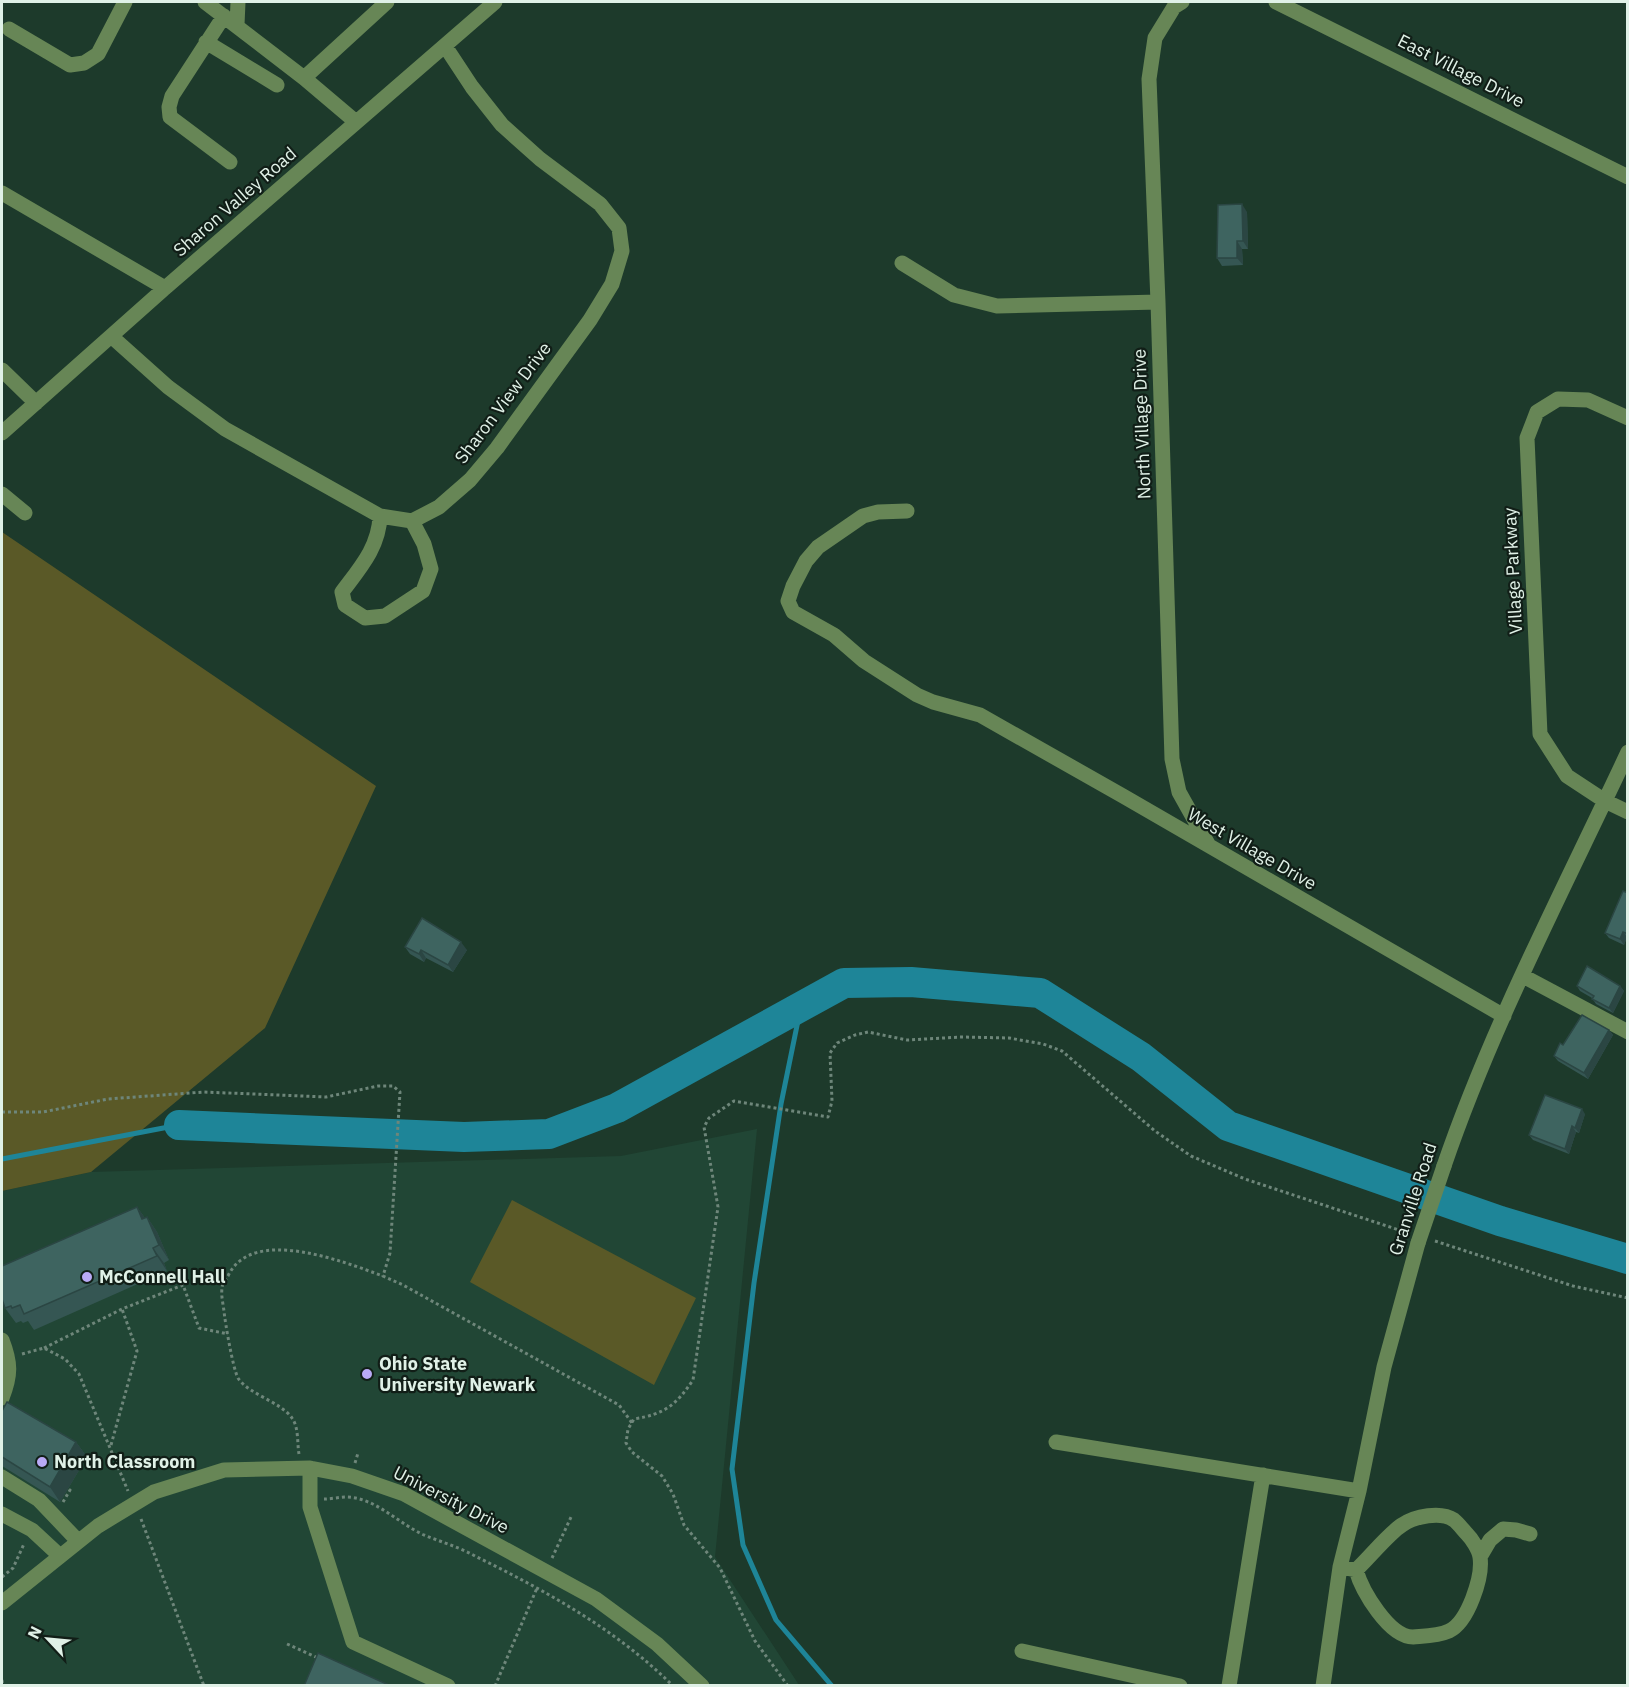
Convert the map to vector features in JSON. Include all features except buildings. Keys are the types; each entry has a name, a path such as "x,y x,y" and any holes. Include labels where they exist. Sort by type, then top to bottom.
{"street":[{"path":"9,29 70,65 84,63 98,54 123,2"},
{"path":"206,2 304,78 356,122"},
{"path":"230,162 170,117 169,107 172,96 207,42 230,21 237,2"},
{"path":"304,78 387,2"},
{"name":"Sharon Valley Road","path":"2,433 165,288 495,2"},
{"name":"East Village Drive","path":"1276,2 1628,177"},
{"name":"North Village Drive","path":"1177,3 1155,38 1149,80 1172,759 1179,792 1209,846"},
{"path":"207,42 277,85"},
{"name":"Sharon View Drive","path":"412,521 439,507 470,480 497,448 590,320 612,284 622,251 619,228 600,204 540,159 502,125 472,87 445,46"},
{"path":"2,193 165,288"},
{"path":"902,263 954,295 997,306 1158,302"},
{"path":"111,336 168,387 225,429 380,516 412,521 424,544 431,569 423,591 385,616 365,618 345,605 342,592 370,554 379,533 380,516"},
{"path":"2,370 36,403"},
{"name":"Village Parkway","path":"1628,418 1588,400 1558,399 1537,412 1527,438 1540,734 1567,776 1605,801 1628,812"},
{"path":"2,494 25,513"},
{"name":"West Village Drive","path":"907,511 878,512 863,516 818,547 806,561 793,586 789,601 793,612 834,635 864,661 893,681 933,702 980,716 1095,779 1504,1016"},
{"name":"Granville Road","path":"1323,1686 1340,1567 1359,1491 1384,1366 1419,1238 1461,1117 1504,1016 1628,752"},
{"path":"1523,976 1628,1032"},
{"path":"2,1340 9,1358 8,1380 2,1398"},
{"path":"1056,1442 1359,1491"},
{"path":"310,1468 310,1507 353,1642 448,1686"},
{"name":"University Drive","path":"2,1603 98,1526 154,1492 224,1470 310,1468 352,1476 404,1494 546,1571 596,1599 657,1644 702,1686"},
{"path":"1229,1686 1263,1475"},
{"path":"2,1478 39,1500 78,1541"},
{"path":"2,1514 32,1530 60,1556"},
{"path":"1356,1570 1401,1525 1417,1518 1437,1515 1453,1520 1471,1539 1480,1557"},
{"path":"1356,1570 1360,1584 1389,1624 1408,1637 1430,1636 1451,1630 1466,1613 1475,1593 1480,1557 1490,1540 1503,1529 1530,1534"},
{"path":"1340,1567 1356,1570"},
{"path":"1022,1651 1180,1686"}],"path":[{"path":"788,1686 755,1641 720,1568 684,1525 673,1494 662,1476 632,1452 626,1443 628,1430 634,1419 654,1416 680,1399 693,1380 718,1207 704,1127 709,1118 734,1101 828,1118 832,1101 830,1053 837,1043 868,1032 907,1040 961,1037 1009,1038 1043,1044 1062,1051 1155,1131 1191,1156 1245,1179 1419,1238 1574,1286 1628,1298"},
{"path":"2,1112 43,1112 108,1099 204,1092 326,1097 378,1086 393,1086 400,1092 390,1253 383,1276"},
{"path":"310,1468 298,1453 297,1429 292,1418 246,1387 237,1377 222,1288 231,1268 244,1256 260,1251 306,1253 344,1263 403,1285 619,1405 632,1423"},
{"path":"9,1358 44,1348 122,1309 183,1285 199,1328 228,1334"},
{"path":"110,1446 136,1351 122,1309"},
{"path":"44,1348 65,1359 79,1374 128,1490"},
{"path":"310,1501 347,1497 364,1500 423,1534 475,1555 603,1628 651,1663 674,1686"},
{"path":"138,1512 204,1686"},
{"path":"495,1686 572,1515"},
{"path":"287,1644 328,1662"},
{"path":"2,1680 3,1686"}],"shaded area":[{"path":"2,532 376,786 265,1028 91,1172 2,1191"},
{"name":"Ohio State University Newark","path":"757,1129 715,1557 799,1685 2,1685 2,1191 91,1172 621,1156"},
{"path":"512,1200 696,1298 654,1385 470,1282"}],"waterway":[{"path":"179,1125 464,1137 549,1134 617,1108 844,983 911,982 1040,993 1141,1057 1228,1126 1500,1221 1628,1259"},
{"path":"801,1006 781,1104 754,1283 732,1469 743,1545 776,1620 832,1686"},
{"path":"2,1159 179,1125"}],"place":[{"name":"McConnell Hall","path":"87,1277"},
{"name":"Ohio State University Newark","path":"367,1374"},
{"name":"North Classroom","path":"42,1462"}]}
